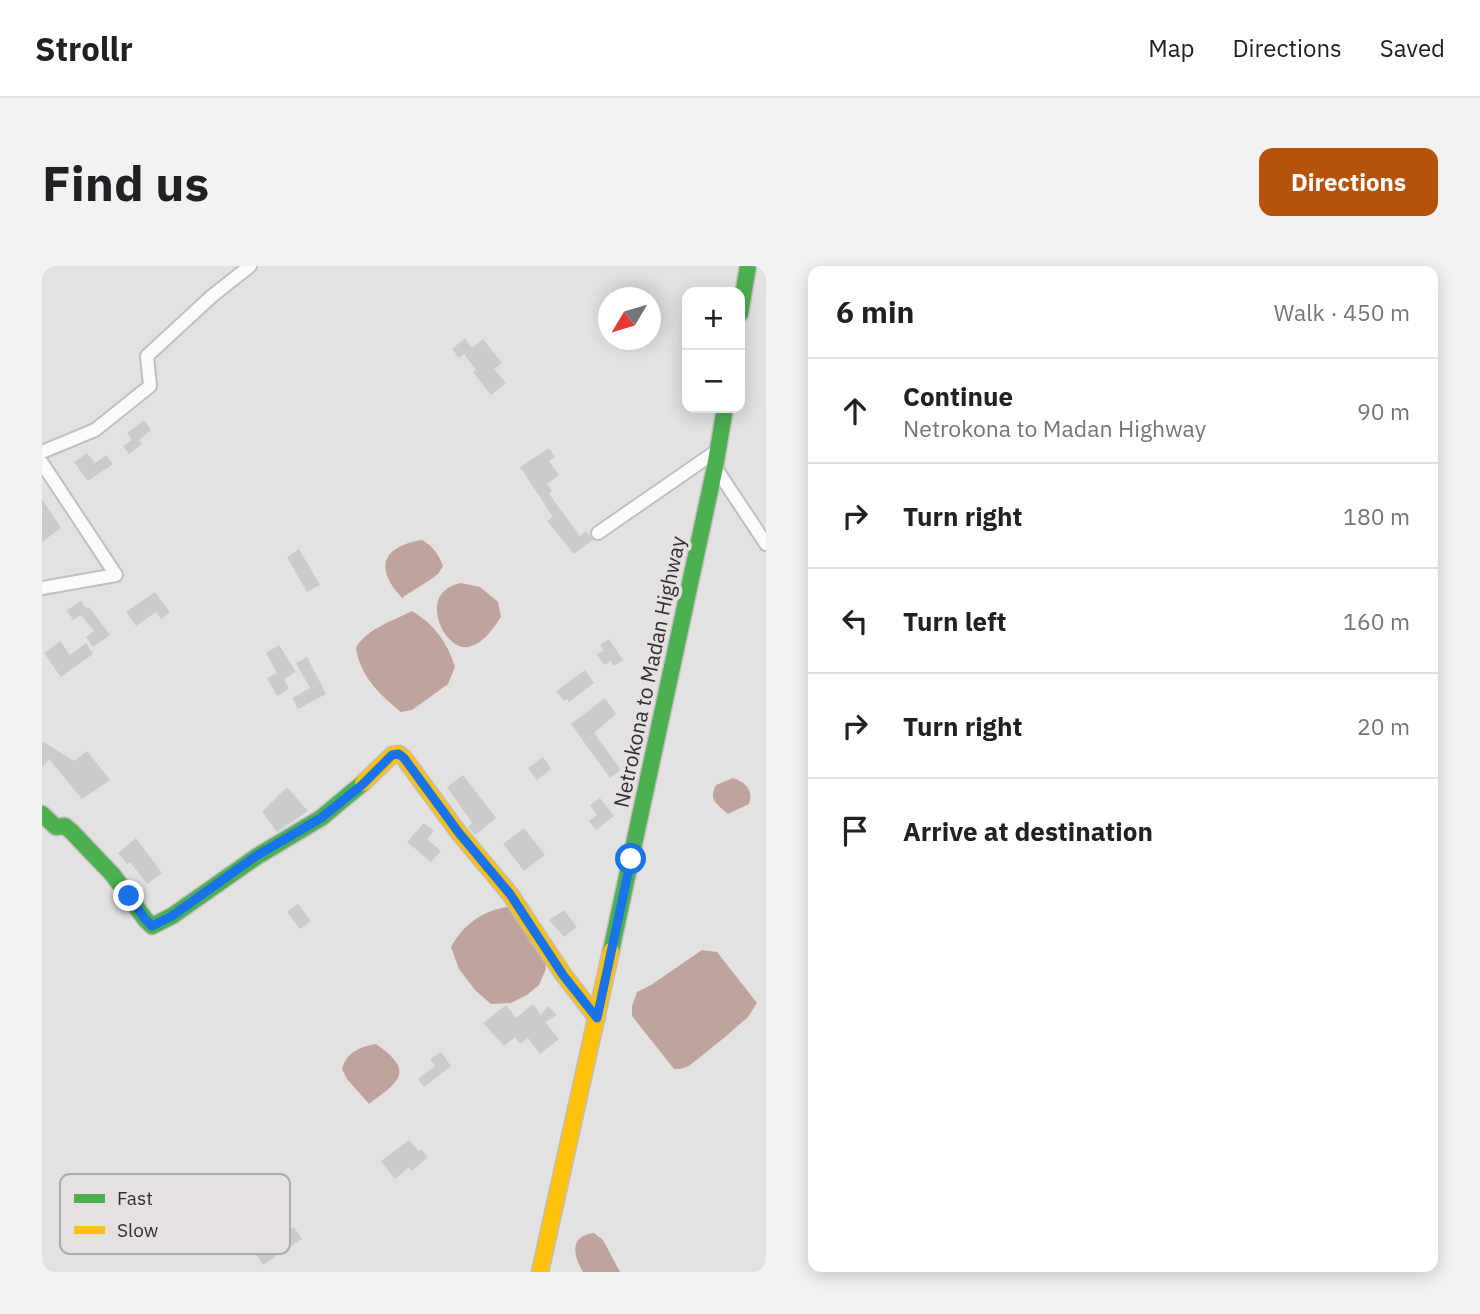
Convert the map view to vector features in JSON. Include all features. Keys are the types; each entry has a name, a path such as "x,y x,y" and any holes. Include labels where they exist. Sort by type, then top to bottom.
{"main road":[{"path":"744,287 748,266"},
{"name":"Netrokona to Madan Highway","path":"540,1272 715,467 723,413"},
{"path":"42,814 56,827 65,826 72,832 113,875 152,926 172,916 256,856 321,818 362,785 392,755 399,754 510,894 563,975 597,1018"}],"street":[{"path":"42,452 95,430 150,386 147,356 212,296 250,266"},
{"path":"598,533 718,450"},
{"path":"42,463 116,575 42,588"},
{"path":"715,467 766,544"}],"shaded area":[{"path":"422,540 435,551 443,566 438,574 403,599 389,580 386,563 388,557 399,547"},
{"path":"461,583 480,587 498,602 501,617 483,639 468,647 459,646 451,640 439,620 437,609 439,598 447,589"},
{"path":"412,611 439,635 455,667 448,684 412,710 401,712 366,676 356,648 360,641 373,631"},
{"path":"733,778 747,787 750,799 749,804 728,814 715,801 713,794 716,785"},
{"path":"507,907 519,915 545,955 546,969 539,985 527,995 511,1003 491,1004 475,990 459,969 451,947 461,932 474,920"},
{"path":"702,950 717,952 757,1003 748,1017 689,1066 674,1069 632,1016 632,1006 637,992"},
{"path":"376,1044 396,1062 399,1075 389,1089 369,1104 347,1079 342,1069 354,1051"},
{"path":"594,1233 603,1240 620,1272 583,1272 575,1247 580,1238"}],"building":[{"path":"465,338 472,348 483,339 502,363 494,369 506,383 491,395 473,372 476,370 464,354 459,358 452,349"},
{"path":"144,420 151,430 139,440 142,444 129,454 123,446 132,440 127,433"},
{"path":"549,448 555,457 549,461 559,475 547,484 552,491 549,494 580,536 586,531 593,540 574,554 547,521 553,517 520,467"},
{"path":"87,453 95,463 106,455 113,464 88,481 74,462"},
{"path":"42,499 61,528 42,542"},
{"path":"299,549 320,585 307,592 287,557"},
{"path":"155,592 170,612 161,619 156,612 136,626 126,612"},
{"path":"81,601 86,608 89,607 110,635 93,647 86,637 94,631 81,615 73,620 67,610"},
{"path":"609,639 623,660 614,666 611,661 604,665 597,654 604,650 600,645"},
{"path":"60,641 70,655 86,643 93,654 61,677 44,653"},
{"path":"279,645 296,672 284,679 289,689 277,696 267,678 277,673 266,653"},
{"path":"307,657 326,694 298,709 292,698 310,688 296,663"},
{"path":"585,670 594,683 569,702 567,699 564,701 556,691"},
{"path":"605,698 616,714 594,733 621,770 610,778 571,724"},
{"path":"42,741 74,761 87,751 110,780 82,799 49,759 42,768"},
{"path":"543,757 551,769 537,780 528,768"},
{"path":"463,775 496,818 475,835 468,827 472,823 447,787"},
{"path":"287,787 308,811 277,832 262,812"},
{"path":"600,798 614,816 596,830 589,821 597,815 590,805"},
{"path":"424,823 434,831 427,839 441,851 431,862 407,842"},
{"path":"524,828 545,855 524,871 503,844"},
{"path":"136,838 162,873 147,884 130,862 127,864 118,853"},
{"path":"298,904 311,921 300,929 287,912"},
{"path":"564,910 577,927 564,937 549,920"},
{"path":"533,1004 541,1015 548,1006 557,1015 545,1022 559,1039 540,1054 528,1038 520,1044 515,1037 504,1046 483,1023 506,1005 516,1018"},
{"path":"441,1052 451,1066 424,1087 418,1079 435,1066 430,1059"},
{"path":"409,1140 428,1157 412,1171 409,1167 395,1179 381,1161"},
{"path":"294,1227 302,1239 290,1247 290,1230"},
{"path":"256,1254 280,1254 263,1265"}],"traffic: fast":[{"path":"744,287 748,266"},
{"path":"611,951 715,467 724,413"},
{"path":"42,814 56,827 65,826 72,832 113,875 152,926 172,916 256,857 321,818 363,783"}],"traffic: slow":[{"path":"363,783 392,755 399,754 404,758 459,833 510,894 563,974 597,1018"},
{"path":"540,1272 611,951"}],"route":[{"path":"129,896 152,926 172,916 256,856 321,818 362,785 392,755 399,754 510,894 563,975 597,1018 631,859"}]}
